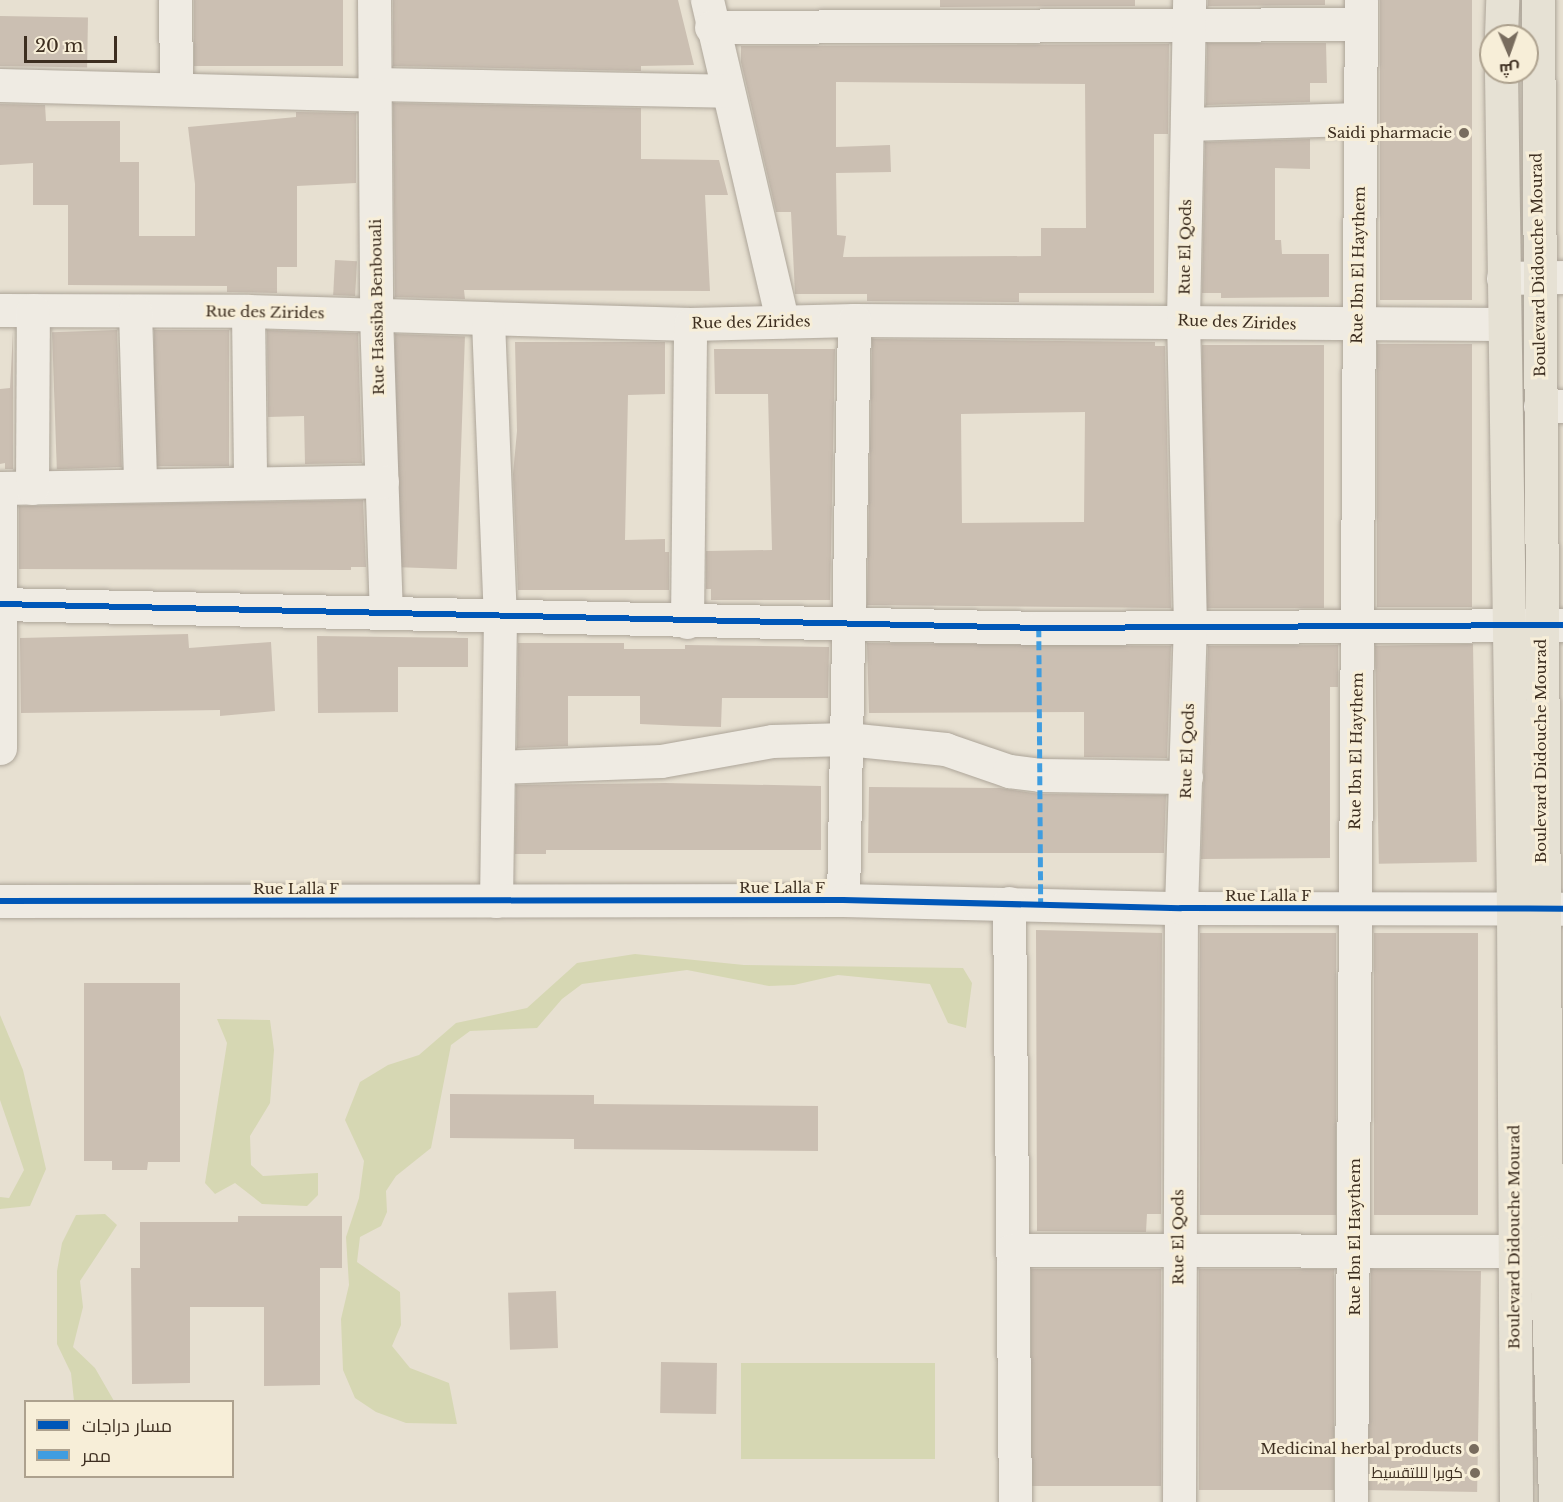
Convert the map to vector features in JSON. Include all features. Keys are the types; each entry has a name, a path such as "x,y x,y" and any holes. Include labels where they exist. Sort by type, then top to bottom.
{"main road":[{"path":"1502,0 1502,24"},
{"name":"Boulevard Didouche Mourad","path":"1516,1502 1514,1250 1539,909 1552,625 1550,278 1538,0"},
{"name":"Boulevard Didouche Mourad","path":"1501,84 1506,623 1539,909 1554,1251 1558,1481"}],"street":[{"path":"175,0 176,88"},
{"name":"Rue Hassiba Benbouali","path":"374,0 376,315 386,613"},
{"path":"782,321 709,13 1360,12"},
{"name":"Rue Ibn El Haythem","path":"1351,1502 1356,1250 1355,908 1358,628 1356,326 1360,12"},
{"name":"Rue El Qods","path":"1179,1502 1178,1249 1181,908 1190,627 1184,320 1189,14"},
{"path":"0,85 375,90 727,91"},
{"path":"1187,124 1360,119"},
{"path":"1503,278 1550,278"},
{"name":"Rue des Zirides","path":"0,310 248,310 488,321 690,324 854,320 1184,320 1356,326 1503,324"},
{"path":"33,310 33,488"},
{"path":"248,310 250,482"},
{"path":"135,311 140,484"},
{"path":"843,900 854,320"},
{"path":"488,321 500,616 496,901"},
{"path":"687,622 690,324"},
{"path":"0,748 0,488 382,481"},
{"path":"1,604 687,622 850,622 1039,628 1358,628 1506,623 1552,625"},
{"path":"498,767 661,761 772,741 847,739 945,749 1009,771 1040,775 1186,777"},
{"name":"Rue Lalla F","path":"0,901 843,900 1181,908 1539,909"},
{"path":"1009,903 1015,1502"},
{"path":"1012,1250 1554,1251"}],"green space":[{"path":"635,954 744,965 963,968 972,983 966,1028 948,1023 930,984 838,975 794,985 769,986 687,970 582,984 562,999 537,1028 470,1031 451,1045 431,1148 396,1176 386,1191 387,1212 381,1226 360,1237 357,1262 400,1292 401,1325 392,1346 410,1368 449,1383 457,1424 406,1423 376,1412 355,1398 343,1370 341,1319 349,1285 346,1237 359,1198 364,1161 345,1120 360,1082 388,1065 419,1055 456,1023 527,1008 577,963"},
{"path":"0,1015 23,1070 46,1169 30,1206 0,1209 0,1197 9,1198 24,1170 0,1100"},
{"path":"217,1019 270,1020 274,1050 270,1103 250,1136 251,1165 263,1176 318,1173 318,1195 307,1206 262,1204 235,1183 215,1194 205,1183 227,1043"},
{"path":"105,1214 117,1225 80,1281 83,1307 73,1347 95,1368 113,1400 74,1400 71,1373 57,1344 57,1271 62,1243 76,1215"},
{"path":"741,1363 935,1363 935,1459 741,1459"}],"building":[{"path":"194,0 343,0 343,66 194,66"},
{"path":"393,0 678,0 694,65 641,66 641,71 393,66"},
{"path":"940,0 1135,0 1135,6 940,7"},
{"path":"1208,0 1325,0 1325,5 1208,6"},
{"path":"1380,0 1472,0 1472,300 1380,300"},
{"path":"0,16 88,18 87,68 0,66"},
{"path":"1207,43 1326,43 1327,83 1310,83 1310,102 1206,105"},
{"path":"1169,44 1168,134 1154,134 1154,293 1019,293 1019,302 867,301 867,294 795,294 791,212 776,212 741,62 741,46","holes":["836,82 1085,84 1086,228 1041,228 1041,256 843,257 846,236 837,235 836,173 891,172 890,145 836,147"]},
{"path":"393,103 641,108 641,159 719,160 728,195 705,195 710,291 464,290 465,299 395,297"},
{"path":"0,104 45,105 46,121 120,121 120,162 139,162 139,236 195,236 195,184 188,127 296,117 296,112 356,113 356,183 297,186 297,267 277,267 277,293 227,292 227,286 68,285 68,205 33,205 33,163 0,165"},
{"path":"1310,139 1310,169 1275,168 1275,240 1281,240 1282,254 1329,254 1329,297 1221,298 1221,293 1202,293 1205,142"},
{"path":"335,260 357,261 355,296 333,295"},
{"path":"117,330 122,467 57,469 52,332"},
{"path":"154,330 229,330 229,466 154,466"},
{"path":"267,330 358,333 362,463 305,464 304,416 268,417"},
{"path":"13,332 13,469 5,469 5,463 0,464 0,389 10,388"},
{"path":"395,334 465,336 457,569 387,567"},
{"path":"872,339 1155,342 1155,346 1165,346 1171,608 867,605","holes":["1085,412 1084,522 962,523 961,414"]},
{"path":"515,342 665,342 665,394 628,395 625,540 665,539 665,552 669,552 669,590 518,590 513,474 517,431"},
{"path":"1377,344 1472,344 1472,607 1377,607"},
{"path":"1202,345 1324,345 1324,608 1202,608"},
{"path":"714,349 835,349 830,600 711,600 711,589 706,589 706,551 772,550 768,394 715,394"},
{"path":"363,500 366,567 351,567 351,570 19,569 19,506"},
{"path":"188,634 189,648 271,642 275,711 220,716 220,710 21,713 20,638"},
{"path":"317,636 468,638 468,667 398,667 398,712 318,713"},
{"path":"518,643 624,643 624,649 685,649 685,645 829,647 828,698 722,698 721,727 640,724 640,696 568,696 568,746 517,748"},
{"path":"867,643 1171,646 1167,758 1084,757 1084,712 869,713"},
{"path":"1473,644 1477,862 1379,864 1375,646"},
{"path":"1338,645 1338,687 1330,687 1330,858 1201,859 1208,646"},
{"path":"665,783 821,786 821,850 546,850 546,854 515,854 516,785"},
{"path":"869,787 1000,788 1040,794 1166,795 1164,853 868,853"},
{"path":"1036,930 1162,933 1161,1214 1147,1214 1146,1232 1037,1231"},
{"path":"1200,933 1336,933 1336,1215 1200,1215"},
{"path":"1374,933 1478,933 1478,1215 1374,1215"},
{"path":"84,983 180,983 180,1162 148,1162 147,1170 112,1170 112,1161 84,1161"},
{"path":"450,1094 594,1095 594,1104 818,1106 818,1151 574,1149 574,1139 450,1138"},
{"path":"238,1216 342,1216 342,1268 320,1268 320,1385 264,1386 264,1307 190,1307 190,1383 132,1384 131,1268 140,1268 140,1222 238,1222"},
{"path":"1031,1269 1161,1269 1161,1486 1031,1486"},
{"path":"1199,1269 1334,1269 1334,1490 1199,1490"},
{"path":"1371,1269 1481,1271 1477,1492 1367,1490"},
{"path":"556,1291 558,1348 510,1350 508,1293"},
{"path":"661,1362 717,1363 716,1414 660,1413"}],"marked path":[{"path":"1039,628 1041,903"}],"cycle path":[{"path":"0,604 1039,628 1563,625"},
{"path":"0,901 843,900 1181,908 1563,909"}],"place":[{"name":"Saidi pharmacie","path":"1464,133"},
{"name":"Medicinal herbal products","path":"1474,1449"},
{"name":"كوبرا لللتقسيط","path":"1475,1473"}]}
